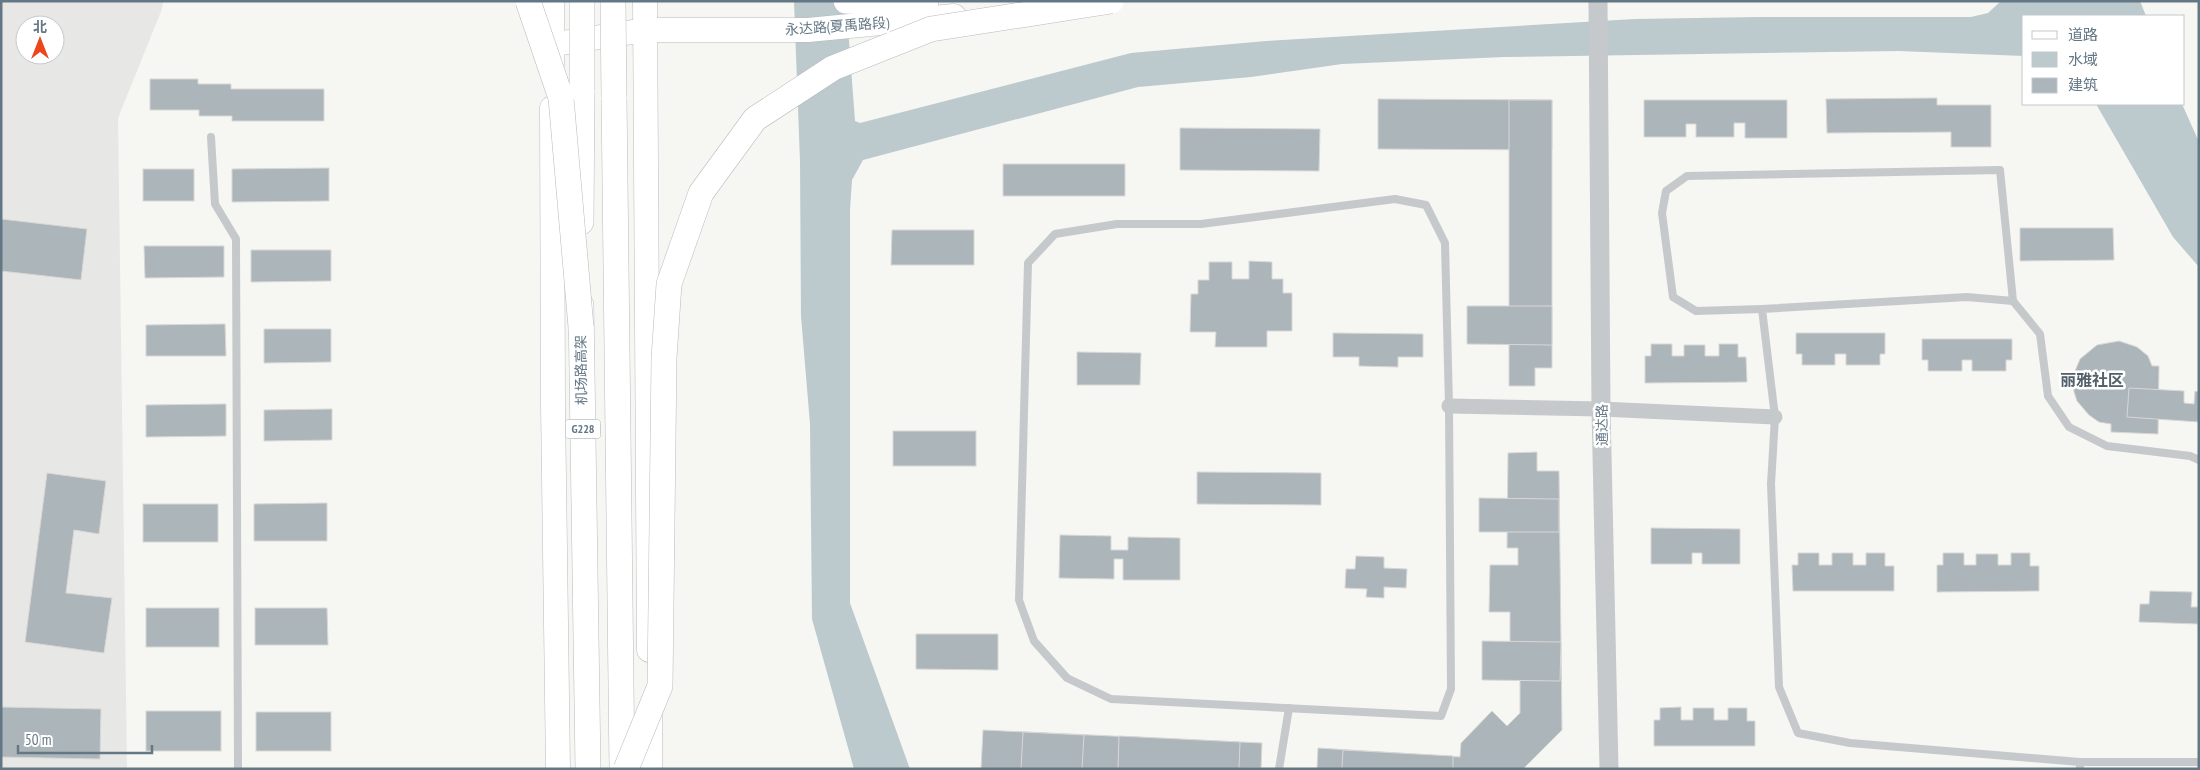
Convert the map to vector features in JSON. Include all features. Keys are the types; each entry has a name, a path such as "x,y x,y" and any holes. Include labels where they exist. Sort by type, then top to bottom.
{"highway":[{"path":"528,1 561,98 581,327"},
{"name":"机场路高架","path":"582,1 581,327 588,769"},
{"name":"G228","path":"614,1 622,769"},
{"path":"846,1 905,4 926,1"},
{"path":"626,769 660,686 664,358 668,284 701,193 755,119 833,68 931,29 1111,1"}],"main road":[{"path":"552,1 553,405 558,769"},
{"path":"645,1 646,406 650,769"},
{"name":"永达路(夏禹路段)","path":"552,44 645,30 808,30 1123,1"}],"street":[{"name":"通达路","path":"1598,2 1601,409 1609,769"},
{"path":"1449,406 1601,409 1775,417"}],"lane":[{"path":"211,137 215,204 236,239 238,769"},
{"path":"2013,301 1967,297 1696,311 1673,297 1662,213 1666,190 1688,176 2000,170 2013,301 2040,334 2048,396 2069,427 2107,446 2190,456 2199,460"},
{"path":"1395,199 1426,205 1445,242 1449,406 1451,689 1441,716 1111,699 1067,678 1034,641 1019,600 1028,263 1055,234 1118,224 1201,224 1395,199"},
{"path":"1762,309 1775,417 1771,484 1779,687 1798,732 1850,743 2080,765 2199,762"},
{"path":"1279,769 1289,708"}],"shaded area":[{"path":"1,1 163,1 162,9 118,118 127,769 1,768"}],"water":[{"path":"794,1 846,1 855,121 860,123 1131,53 1266,41 1635,19 1971,17 1988,13 2001,1 2140,1 2146,15 2022,15 2022,56 1899,51 1504,57 1342,64 1251,77 1138,87 863,160 852,180 850,210 850,603 910,769 854,769 812,619 810,424 801,316 800,161"},
{"path":"2097,105 2182,105 2199,142 2199,267 2173,237"}],"building":[{"path":"150,79 198,79 198,84 231,84 231,89 324,89 324,121 232,121 232,116 199,116 199,110 150,110"},
{"path":"1937,98 1937,105 1991,105 1991,147 1951,147 1951,132 1827,133 1826,99"},
{"path":"1378,99 1552,100 1552,150 1378,149"},
{"path":"1509,100 1552,100 1552,368 1535,368 1535,386 1509,386"},
{"path":"1644,100 1787,100 1787,138 1745,138 1745,123 1734,123 1734,137 1696,137 1696,124 1686,124 1686,137 1644,137"},
{"path":"1180,128 1320,129 1319,171 1180,170"},
{"path":"1003,164 1125,164 1125,196 1003,196"},
{"path":"329,168 329,201 232,202 232,169"},
{"path":"143,169 194,169 194,201 143,201"},
{"path":"1,219 87,229 81,280 1,271"},
{"path":"2020,228 2113,228 2114,260 2020,261"},
{"path":"892,230 974,230 974,265 891,265"},
{"path":"144,246 224,246 224,277 145,278"},
{"path":"251,250 331,250 331,281 251,282"},
{"path":"1249,261 1272,262 1272,279 1283,279 1283,293 1292,293 1292,331 1267,331 1267,347 1215,347 1216,332 1190,332 1191,294 1198,294 1198,280 1209,280 1209,262 1232,262 1232,279 1249,279"},
{"path":"1467,306 1552,306 1552,345 1467,344"},
{"path":"225,324 226,356 146,356 146,325"},
{"path":"264,329 331,329 331,362 264,363"},
{"path":"1333,333 1423,334 1423,357 1398,357 1398,367 1359,366 1359,357 1333,357"},
{"path":"1796,333 1885,333 1885,354 1880,354 1880,365 1846,365 1846,354 1835,354 1835,365 1802,365 1802,354 1796,354"},
{"path":"1922,339 2012,339 2012,360 2006,360 2006,371 1972,371 1972,360 1962,360 1962,371 1928,371 1928,360 1922,360"},
{"path":"2119,341 2137,347 2148,356 2152,366 2159,366 2158,434 2111,432 2111,424 2099,422 2089,415 2077,401 2074,392 2073,376 2080,359 2097,345"},
{"path":"1651,344 1672,344 1672,356 1684,356 1684,345 1705,345 1705,356 1719,356 1719,344 1738,344 1738,357 1746,357 1747,382 1645,383 1645,356 1651,356"},
{"path":"1077,352 1141,353 1140,385 1077,385"},
{"path":"2129,388 2184,391 2184,403 2194,404 2195,391 2199,392 2199,422 2127,417"},
{"path":"226,404 226,436 146,437 146,405"},
{"path":"332,409 332,440 264,441 264,410"},
{"path":"893,431 976,431 976,466 893,466"},
{"path":"1537,452 1537,471 1559,471 1562,730 1523,769 1317,769 1318,748 1460,757 1461,743 1492,711 1507,726 1520,713 1520,668 1510,668 1510,612 1489,612 1490,565 1518,565 1518,548 1507,548 1508,453"},
{"path":"1197,472 1321,473 1321,505 1197,504"},
{"path":"47,473 106,481 99,534 74,530 66,593 112,598 104,653 25,642"},
{"path":"1479,498 1559,499 1559,532 1479,532"},
{"path":"327,503 327,541 254,541 254,504"},
{"path":"143,504 218,504 218,542 143,542"},
{"path":"1651,528 1740,529 1740,564 1702,564 1702,553 1692,553 1692,564 1651,564"},
{"path":"1060,535 1111,536 1111,550 1128,550 1128,537 1180,538 1180,580 1123,580 1123,559 1114,559 1114,579 1059,578"},
{"path":"1798,553 1819,553 1819,565 1832,565 1832,553 1853,553 1853,565 1866,565 1866,553 1885,553 1885,566 1894,566 1894,591 1793,591 1792,565 1798,565"},
{"path":"1943,553 1964,553 1964,565 1976,565 1976,554 1998,554 1998,565 2011,565 2011,553 2030,553 2030,566 2039,566 2039,591 1937,592 1937,565 1943,565"},
{"path":"1356,556 1384,557 1384,568 1407,569 1406,588 1384,587 1384,598 1366,597 1367,589 1345,588 1346,569 1355,569"},
{"path":"2150,591 2192,592 2191,607 2198,607 2198,624 2139,622 2140,604 2149,604"},
{"path":"146,608 219,608 219,647 146,647"},
{"path":"255,608 327,608 328,645 255,645"},
{"path":"916,634 998,634 998,670 916,669"},
{"path":"1482,641 1561,642 1560,681 1482,680"},
{"path":"1,707 101,709 100,759 1,757"},
{"path":"1681,707 1681,720 1693,720 1693,708 1714,708 1714,720 1728,720 1728,708 1747,708 1747,721 1755,721 1755,746 1654,746 1654,720 1660,720 1660,708"},
{"path":"146,711 221,711 221,751 146,751"},
{"path":"256,712 331,712 331,751 256,751"},
{"path":"983,730 1262,743 1261,768 981,769"},
{"path":"1023,732 1084,735 1082,769 1021,769"},
{"path":"1119,736 1240,742 1239,769 1118,769"},
{"path":"1343,750 1453,756 1453,769 1342,769"}],"district":[{"name":"丽雅社区","path":"2092,380"}]}
